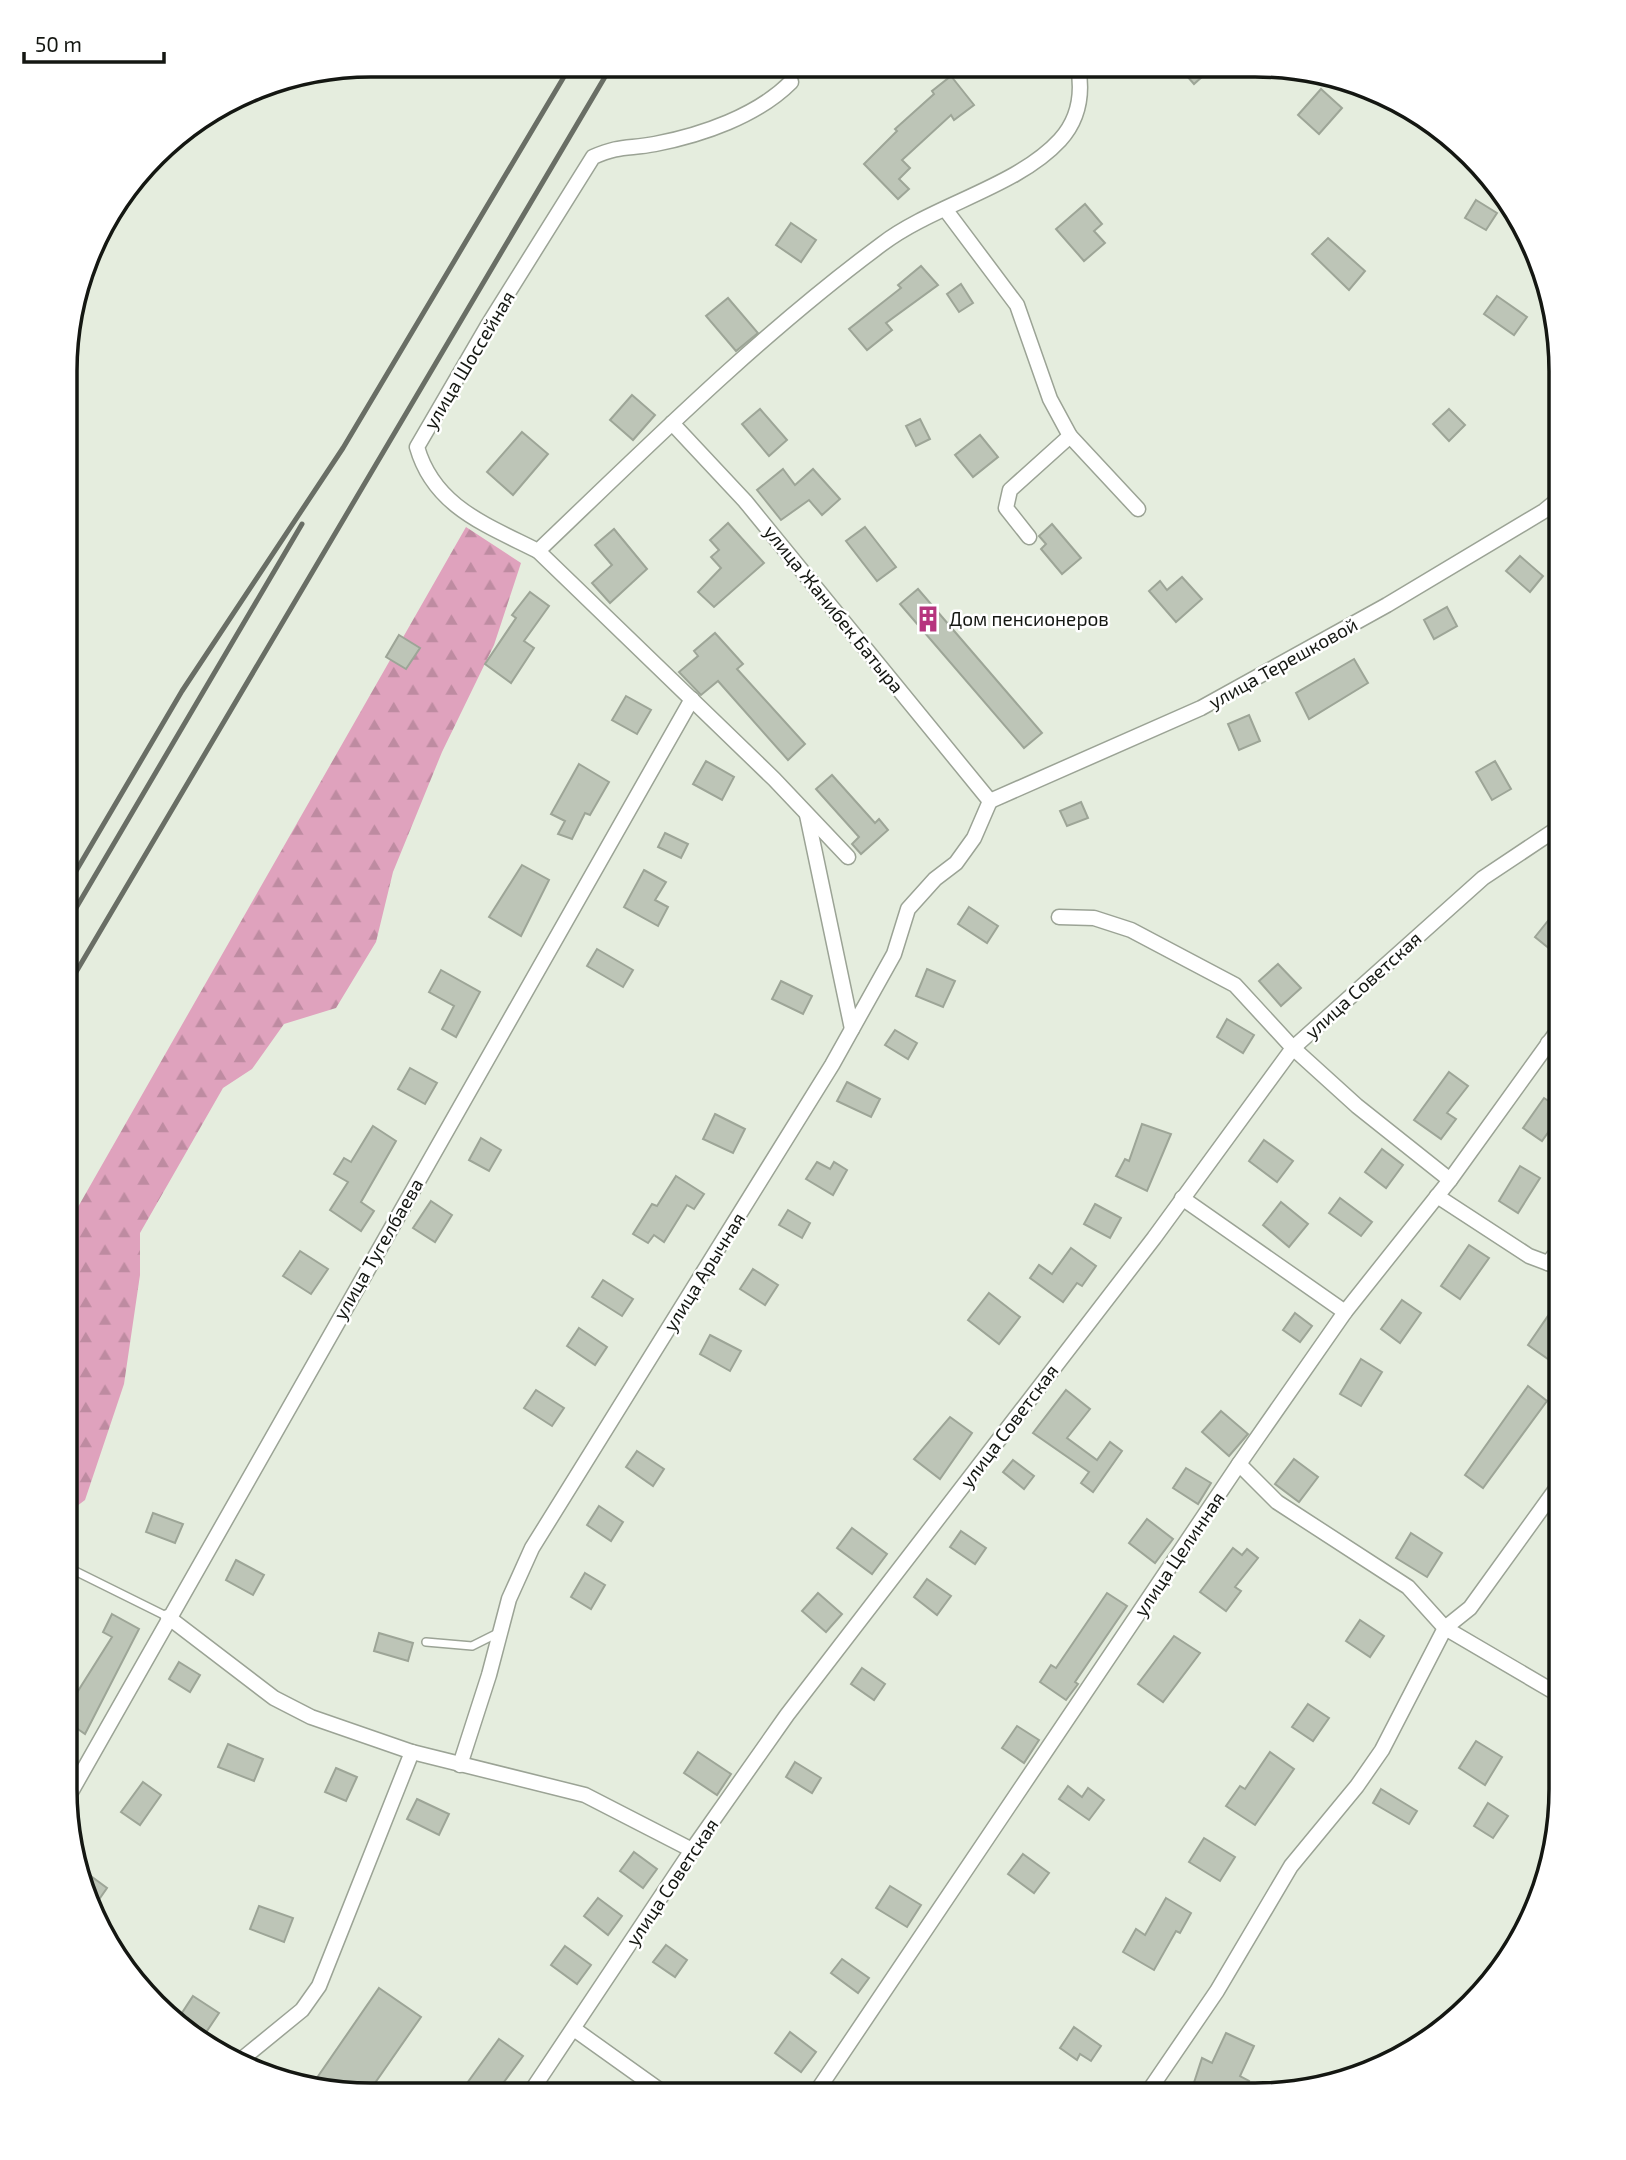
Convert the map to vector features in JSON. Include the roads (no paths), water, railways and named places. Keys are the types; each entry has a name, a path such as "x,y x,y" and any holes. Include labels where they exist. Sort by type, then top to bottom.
{"street":[{"path":"848,857 692,699 538,551 672,423 816,293 886,241 1026,166 1059,141 1076,118 1082,95 1079,77"},
{"name":"улица Шоссейная","path":"538,551 455,505 435,487 422,465 417,447 488,325 593,157 617,147 655,144 714,127 778,95 791,82"},
{"path":"944,209 1017,305 1050,399 1070,436 1138,509"},
{"name":"улица Жанибек Батыра","path":"672,423 745,500 990,801"},
{"path":"1029,537 1006,509 1010,490 1070,436"},
{"name":"улица Терешковой","path":"990,801 1201,708 1387,605 1549,507"},
{"name":"улица Тугелбаева","path":"77,1781 692,699"},
{"name":"улица Арычная","path":"460,1765 518,1575 532,1548 852,1029 894,954 908,909 935,879 956,863 974,838 990,801"},
{"path":"807,813 852,1029"},
{"name":"улица Советская","path":"537,2083 692,1850 787,1715 1182,1198 1293,1048 1483,878 1549,834"},
{"path":"1059,917 1094,918 1131,930 1235,985 1293,1048 1357,1106 1450,1180"},
{"name":"улица Целинная","path":"822,2083 1239,1464 1345,1312 1450,1180 1548,1043"},
{"path":"1437,1196 1529,1256 1549,1263"},
{"path":"1182,1198 1345,1312"},
{"path":"1239,1464 1278,1502 1408,1587 1445,1628 1549,1689"},
{"path":"1154,2083 1217,1991 1291,1866 1357,1786 1382,1750 1445,1628 1470,1608 1549,1499"},
{"path":"168,1617 274,1698 311,1717 412,1752 585,1795 692,1850"},
{"path":"246,2055 302,2010 319,1986 412,1752"},
{"path":"574,2029 650,2083"}],"lane":[{"path":"77,1572 168,1617"},
{"path":"426,1642 472,1646 494,1637 503,1628"}],"railway":[{"path":"77,869 182,691 343,448 564,77"},
{"path":"77,970 605,77"},
{"path":"77,906 302,524"}],"place":[{"name":"Дом пенсионеров","path":"928,619"}]}
